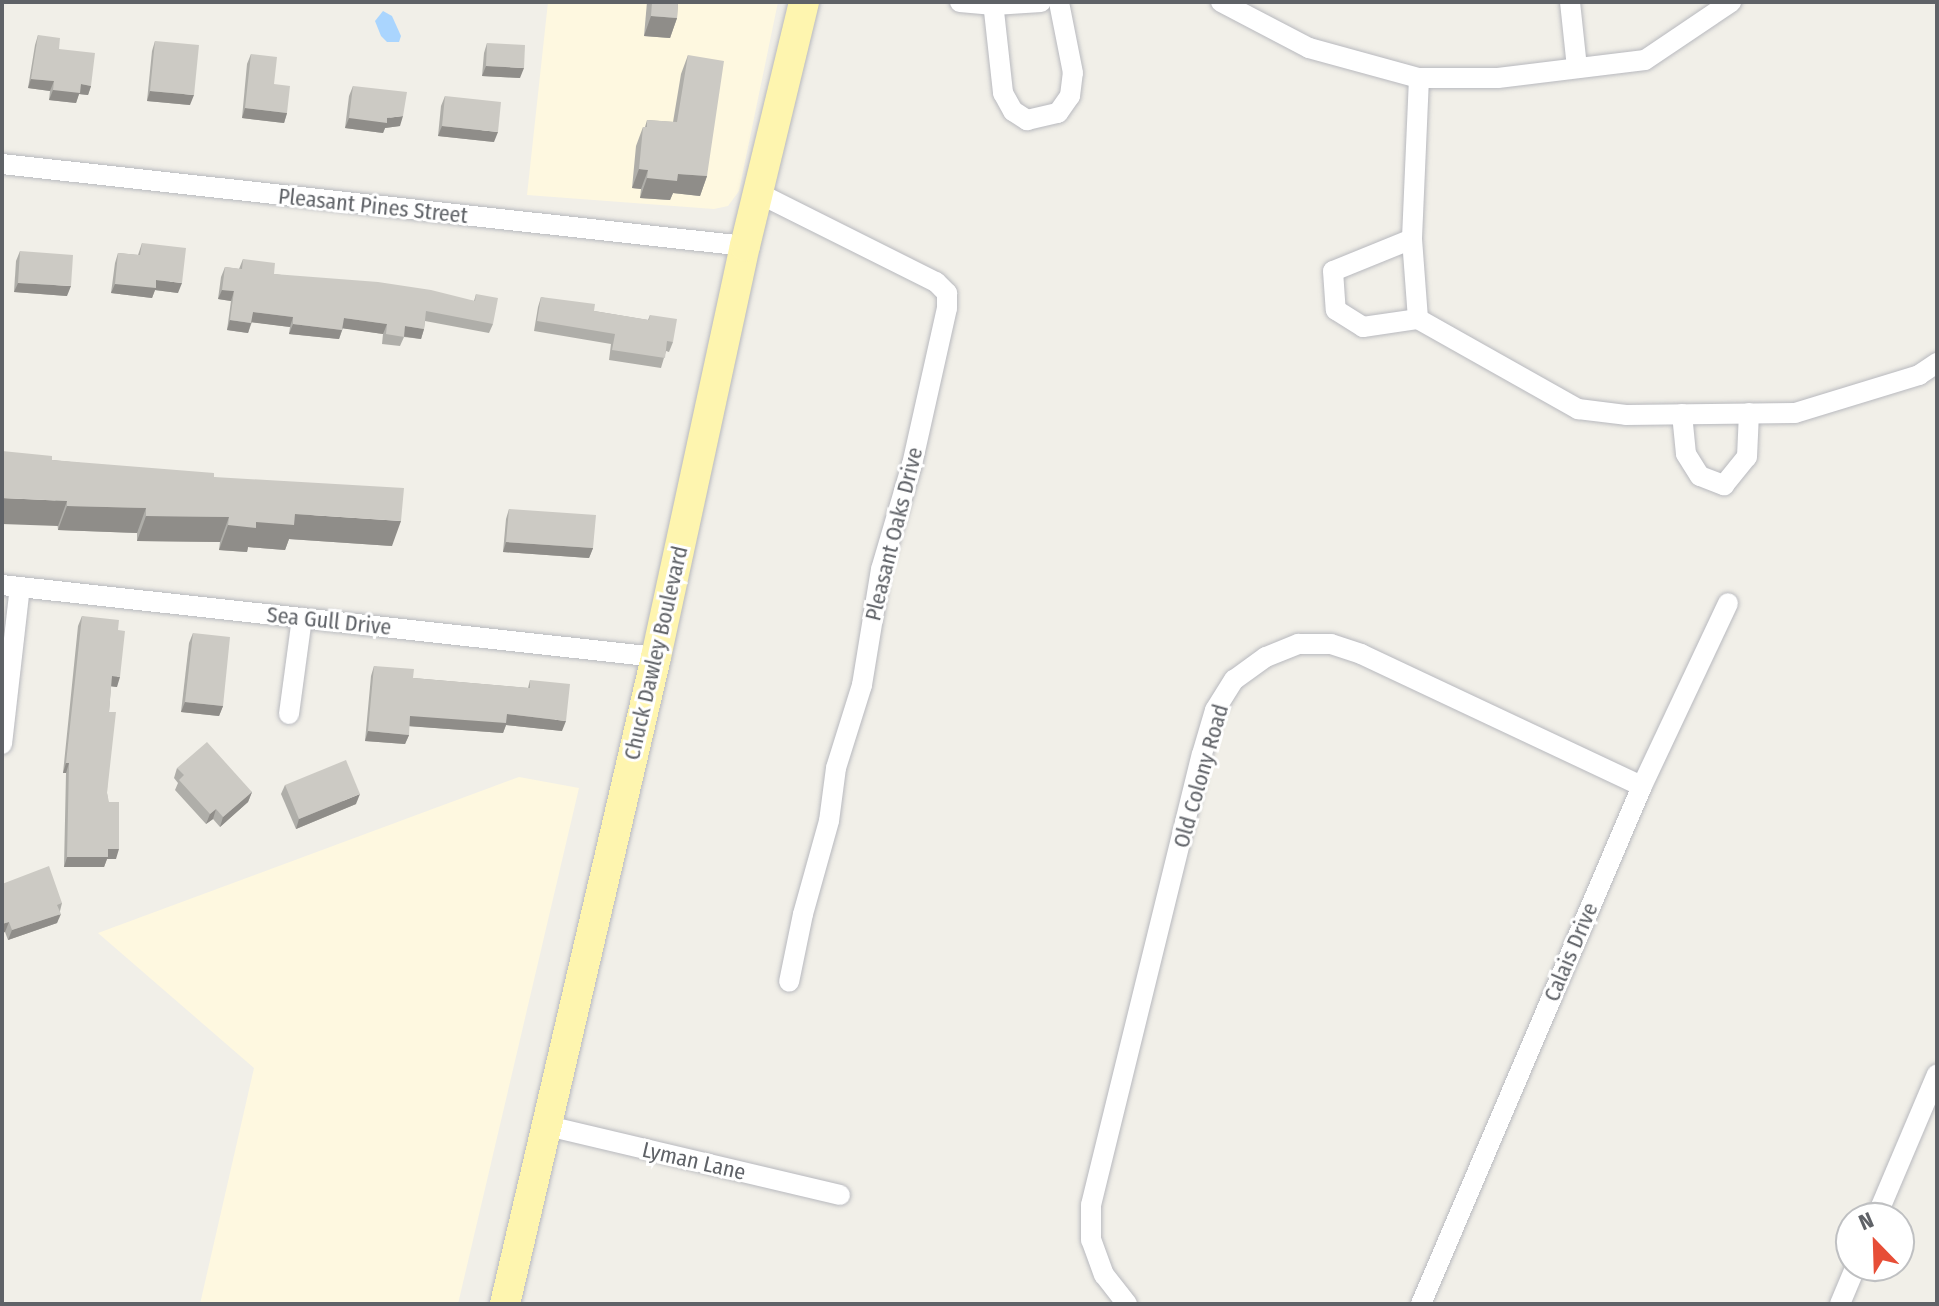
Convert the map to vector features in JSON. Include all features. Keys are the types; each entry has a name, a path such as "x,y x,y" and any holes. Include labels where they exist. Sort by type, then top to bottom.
{"main road":[{"name":"Chuck Dawley Boulevard","path":"505,1304 656,657 745,246 804,2"}],"street":[{"path":"960,2 1041,2"},
{"path":"993,4 1003,93 1013,111 1027,120 1058,113 1070,96 1073,73 1059,2"},
{"path":"1221,2 1309,48 1419,78 1498,78 1645,60 1731,2"},
{"path":"1570,2 1577,68"},
{"path":"1418,319 1412,239 1419,78"},
{"name":"Pleasant Pines Street","path":"2,164 745,246"},
{"name":"Pleasant Oaks Drive","path":"758,193 936,282 947,293 947,308 912,464 881,569 862,685 836,768 829,821 803,914 789,982"},
{"path":"1412,239 1333,271 1336,310 1363,327 1418,319 1578,409 1626,415 1795,413 1919,375 1937,363"},
{"path":"1682,414 1686,454 1700,476 1724,485 1747,457 1749,413"},
{"path":"2,744 11,586"},
{"name":"Sea Gull Drive","path":"11,586 656,657"},
{"name":"Calais Drive","path":"1421,1304 1642,786 1728,603"},
{"path":"289,714 302,618"},
{"name":"Old Colony Road","path":"1127,1304 1104,1275 1091,1240 1091,1205 1202,754 1215,710 1234,680 1266,657 1298,644 1331,644 1361,654 1642,786"},
{"path":"1883,1202 1937,1074"},
{"name":"Lyman Lane","path":"548,1126 840,1195"},
{"path":"1840,1304 1849,1282"}],"shaded area":[{"path":"548,2 778,2 739,191 728,206 714,209 527,195"},
{"path":"519,777 579,788 458,1304 200,1304 254,1068 98,933"}],"water":[{"path":"383,11 392,16 401,36 399,42 387,42 381,36 375,21"}],"building":[{"path":"652,2 678,2 677,18 651,16"},
{"path":"38,35 60,38 59,49 95,53 91,86 81,84 80,93 53,90 54,81 31,79"},
{"path":"155,41 199,45 194,95 150,91"},
{"path":"487,43 525,45 524,68 486,66"},
{"path":"251,54 277,57 274,84 290,86 287,113 245,108"},
{"path":"688,55 724,61 707,176 678,174 677,181 647,178 648,170 639,169 643,127 647,127 647,120 677,122"},
{"path":"353,86 407,92 403,116 387,118 387,123 349,118"},
{"path":"445,96 501,102 498,132 442,126"},
{"path":"142,243 186,248 182,283 156,280 156,288 115,284 118,253 140,255"},
{"path":"20,251 73,255 71,286 18,283"},
{"path":"243,259 275,263 274,274 378,282 475,301 476,294 498,298 493,324 426,311 424,329 405,326 404,337 386,334 387,324 344,318 342,330 293,324 293,317 253,312 251,323 230,320 234,291 222,290 225,267 242,269"},
{"path":"541,297 595,304 594,311 649,320 650,315 677,319 673,342 667,341 665,358 612,350 615,334 537,321"},
{"path":"2,451 52,456 52,460 214,473 214,477 404,488 401,521 295,514 294,525 256,522 256,528 228,525 229,517 146,516 146,508 67,506 67,501 2,498"},
{"path":"509,509 596,515 593,548 506,542"},
{"path":"82,616 119,620 118,630 125,631 120,677 112,676 109,712 116,712 107,793 109,802 119,802 119,849 108,849 108,857 67,857 69,763 66,763"},
{"path":"193,633 230,637 223,706 185,702"},
{"path":"374,666 414,669 413,678 530,688 530,680 570,684 566,721 507,714 506,723 410,716 409,735 368,731"},
{"path":"207,742 252,792 223,817 216,809 210,814 179,780 184,775 177,768"},
{"path":"346,760 360,794 299,819 285,785"},
{"path":"49,866 62,903 57,905 61,914 12,930 9,922 2,924 2,884"}]}
